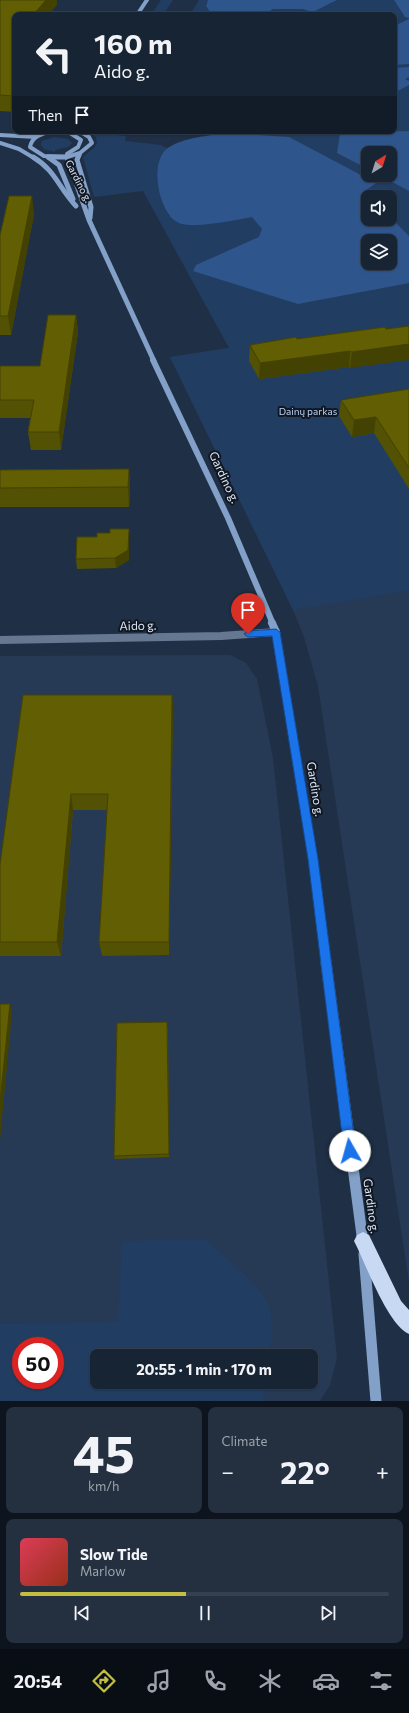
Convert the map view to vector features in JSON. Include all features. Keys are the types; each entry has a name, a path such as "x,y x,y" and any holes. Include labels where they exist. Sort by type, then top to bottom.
{"highway":[{"path":"363,1241 395,1307 409,1325"}],"main road":[{"path":"139,12 148,0"},
{"path":"1,134 12,133"},
{"name":"Gardino g.","path":"1,134 36,137 46,134"},
{"name":"Gardino g.","path":"70,134 81,140 80,145 68,152 68,157 89,220 120,290 228,518 276,632 313,859 363,1241 376,1401"},
{"name":"Gardino g.","path":"46,156 68,157 80,154 89,148 92,143 89,137 84,134"},
{"path":"0,140 25,143 36,137"},
{"path":"0,143 19,149 41,162 54,174 64,193 76,206"},
{"name":"Gardino g.","path":"25,143 35,152 46,156 59,165 76,206 89,220"},
{"path":"80,154 77,160 91,207 89,220"}],"street":[{"name":"Aido g.","path":"0,640 220,636 276,632"}],"shaded area":[{"path":"208,0 337,0 313,12 302,9 273,9 268,12 210,12 206,6"},
{"path":"337,0 383,12 313,12"},
{"path":"394,0 409,0 409,18 405,17"},
{"path":"273,9 302,9 313,12 268,12"},
{"path":"409,19 409,64 397,65 397,25"},
{"path":"409,67 409,77 405,79 409,81 409,85 397,91 397,68"},
{"path":"397,131 409,131 409,191 392,182 397,182 397,146 361,146 361,165 337,153 340,134 397,134"},
{"path":"221,134 289,137 361,175 361,182 376,183 366,190 361,190 361,226 397,226 397,224 409,236 409,283 298,304 193,271 196,265 259,237 262,229 252,217 204,225 186,225 179,223 172,218 161,199 158,187 158,164 162,155 168,148 181,141"},
{"path":"409,283 409,1282 318,686 304,637 293,610 170,357 229,348"},
{"path":"230,655 246,663 257,679 273,758 337,1358 330,1385 320,1401 0,1401 0,656"}],"green space":[{"path":"161,0 173,0 165,12 153,12"},
{"path":"199,0 208,0 206,6 210,12 192,12"},
{"name":"Dainų parkas","path":"331,0 409,0 409,590 293,610 170,357 229,348 143,191 94,197 83,157 94,148 97,143 96,137 92,134 126,136 125,141 161,145 167,148 197,138 221,134 397,134 397,12 312,12 336,1"},
{"path":"54,137 68,139 72,143 68,147 55,150 55,152 44,149 41,145 42,141"},
{"path":"205,1239 250,1280 264,1298 271,1313 272,1331 270,1349 90,1349 90,1389 264,1389 263,1401 0,1401 0,1324 118,1322 122,1241"}],"building":[{"path":"0,0 46,0 36,12 12,12 12,96 0,95"},
{"path":"9,196 32,196 8,316 0,316 0,235"},
{"path":"48,315 76,315 59,432 28,432 34,400 0,400 0,366 40,366"},
{"path":"409,326 409,344 260,363 250,345 296,337 297,339 385,327 386,329"},
{"path":"409,389 409,468 376,417 354,420 341,400"},
{"path":"129,469 128,487 0,488 0,470"},
{"path":"110,529 129,529 128,550 115,558 76,559 77,537 97,537 97,533 110,533"},
{"path":"23,695 172,695 169,942 99,942 108,794 71,794 57,942 0,942 0,864"},
{"path":"0,1004 10,1004 0,1102"},
{"path":"167,1022 169,1154 114,1156 117,1023"}],"route":[{"path":"248,634 276,632 313,859 350,1151"}]}
